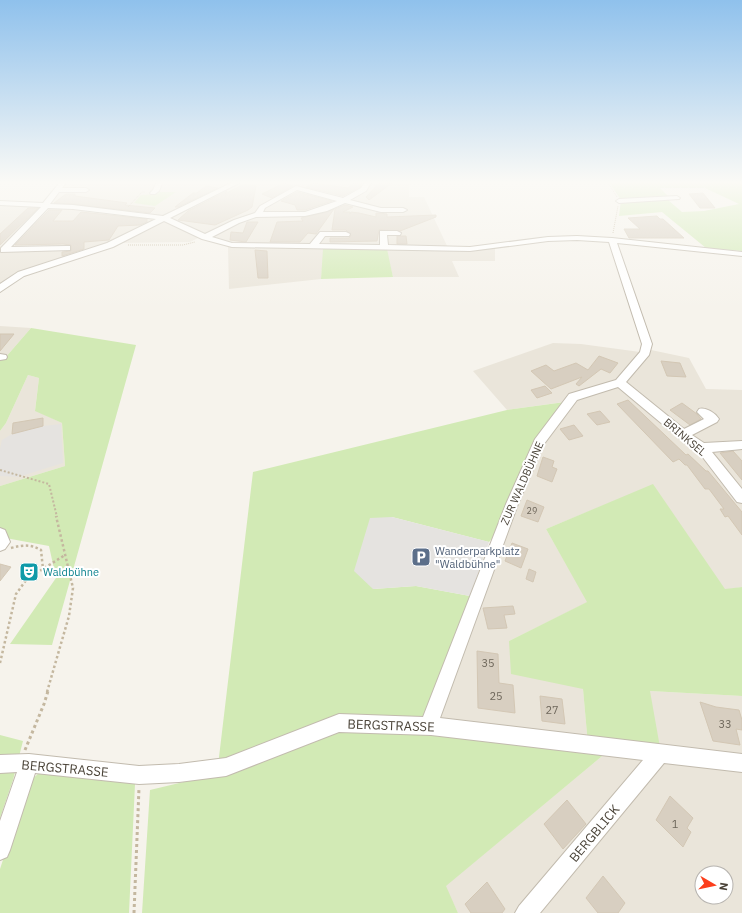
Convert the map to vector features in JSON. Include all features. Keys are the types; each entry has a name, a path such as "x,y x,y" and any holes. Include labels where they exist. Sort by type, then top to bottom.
{"street":[{"path":"29,224 4,250 67,248"},
{"path":"0,289 7,282 21,274 110,245 152,224"},
{"path":"175,224 205,237 232,245 470,249 548,239 577,238 612,240 742,254"},
{"path":"205,237 231,224"},
{"path":"384,247 383,233 397,232"},
{"path":"312,247 323,234 346,234"},
{"path":"612,240 646,344 645,353 620,383"},
{"name":"BRINKSEL","path":"620,383 683,435 702,448 742,498"},
{"name":"ZUR WALDBÜHNE","path":"431,726 431,718 479,588 512,504 539,442 573,397 620,383"},
{"path":"683,435 713,419 703,412"},
{"path":"702,448 742,445"},
{"name":"BERGSTRASSE","path":"0,764 24,763 139,775 179,773 226,767 339,723 431,726 742,763"},
{"name":"BERGBLICK","path":"526,913 661,753"},
{"path":"0,850 24,763"}],"path":[{"path":"612,240 615,224"},
{"path":"110,245 183,245 193,243 205,237"},
{"path":"0,470 49,484 73,588 69,616 44,704 24,763"},
{"path":"1,540 8,549 24,545 35,545 38,547 41,550 43,569"},
{"path":"0,663 16,594 27,579 65,555"},
{"path":"134,913 139,775"}],"shaded area":[{"path":"0,224 437,224 449,250 469,251 495,248 495,261 452,261 459,277 393,277 386,249 324,249 321,279 229,289 228,247 230,243 206,234 190,242 112,243 110,247 11,281 0,290"},
{"path":"0,326 31,328 5,358 0,358"},
{"path":"553,343 581,344 640,352 651,350 689,358 706,389 742,390 742,587 725,590 653,485 546,529 588,602 509,641 583,689 588,745 438,736 439,710 494,536 564,402 507,410 473,371"},
{"path":"28,375 39,378 35,410 62,423 65,466 0,486 0,431 6,423"},
{"path":"61,424 63,463 18,477 0,476 0,449 2,440 12,434 43,426"},
{"name":"Wanderparkplatz \"Waldbühne\"","path":"392,517 489,542 470,596 416,586 373,589 354,571 370,518"},
{"path":"650,691 742,696 742,913 458,913 445,886 613,747"}],"green space":[{"path":"676,224 742,224 742,251 706,248"},
{"path":"323,249 387,249 393,277 321,279"},
{"path":"31,328 136,345 52,645 10,644 56,578 49,546 0,537 0,486 65,466 62,423 35,411 39,378 28,375 6,423 0,431 0,358 5,358"},
{"path":"565,402 494,536 489,542 392,517 373,589 416,586 470,596 422,719 422,735 549,744 588,745 583,689 511,674 509,641 587,602 546,529 653,484 725,589 742,587 742,696 650,691 661,753 613,747 446,886 458,913 142,913 150,790 221,773 219,757 253,472 507,410"},
{"path":"0,735 23,741 13,780 0,818"},
{"path":"41,771 135,784 129,913 0,913 0,869 28,783"}],"building":[{"path":"11,224 22,224 0,245 0,234"},
{"path":"36,224 143,224 118,226 109,240 84,242 84,249 62,256 62,252 71,251 71,245 15,245"},
{"path":"246,224 257,224 246,242 230,240 231,232 243,233"},
{"path":"276,224 323,224 316,234 308,233 300,242 270,242"},
{"path":"333,224 419,224 400,231 379,230 377,241 330,242 330,238 349,238 351,235 346,230 332,230"},
{"path":"634,224 668,224 684,238 629,238 624,229 640,229"},
{"path":"397,236 406,236 407,244 397,244"},
{"path":"255,250 267,251 268,278 258,278"},
{"path":"0,334 14,334 0,351"},
{"path":"599,356 618,363 610,373 601,369 579,386 576,384 582,377 551,389 531,371 546,365 554,371 576,363 588,370"},
{"path":"661,361 680,363 686,377 667,376"},
{"path":"545,386 552,393 537,398 531,390"},
{"path":"628,400 686,455 688,454 706,471 708,471 742,512 742,535 728,516 725,517 720,509 724,509 709,489 705,489 687,465 679,459 673,462 617,404"},
{"path":"682,403 697,414 701,419 690,425 670,410"},
{"path":"600,411 610,422 597,425 587,414"},
{"path":"43,418 43,426 12,434 13,423"},
{"path":"574,425 583,436 569,440 560,429"},
{"path":"733,451 742,461 742,480 720,453"},
{"path":"543,457 554,461 552,467 557,469 552,482 537,476"},
{"path":"527,500 544,507 538,522 521,516"},
{"path":"512,543 528,549 521,568 505,561"},
{"path":"0,564 11,567 0,581"},
{"path":"529,569 536,572 533,582 526,579"},
{"path":"513,606 515,614 504,615 507,628 488,629 483,608"},
{"path":"477,651 498,654 499,683 513,685 515,713 478,708"},
{"path":"540,696 562,699 565,724 542,721"},
{"path":"700,702 716,707 739,710 742,720 742,730 736,729 740,745 713,741"},
{"path":"670,796 693,818 687,828 691,832 683,847 656,820"},
{"path":"567,800 586,824 563,849 544,824"},
{"path":"603,876 625,903 618,913 598,913 586,898"},
{"path":"487,882 505,909 502,913 471,913 465,904"}],"place":[{"name":"Wanderparkplatz \"Waldbühne\"","path":"421,557"},
{"name":"Waldbühne","path":"29,572"}]}
